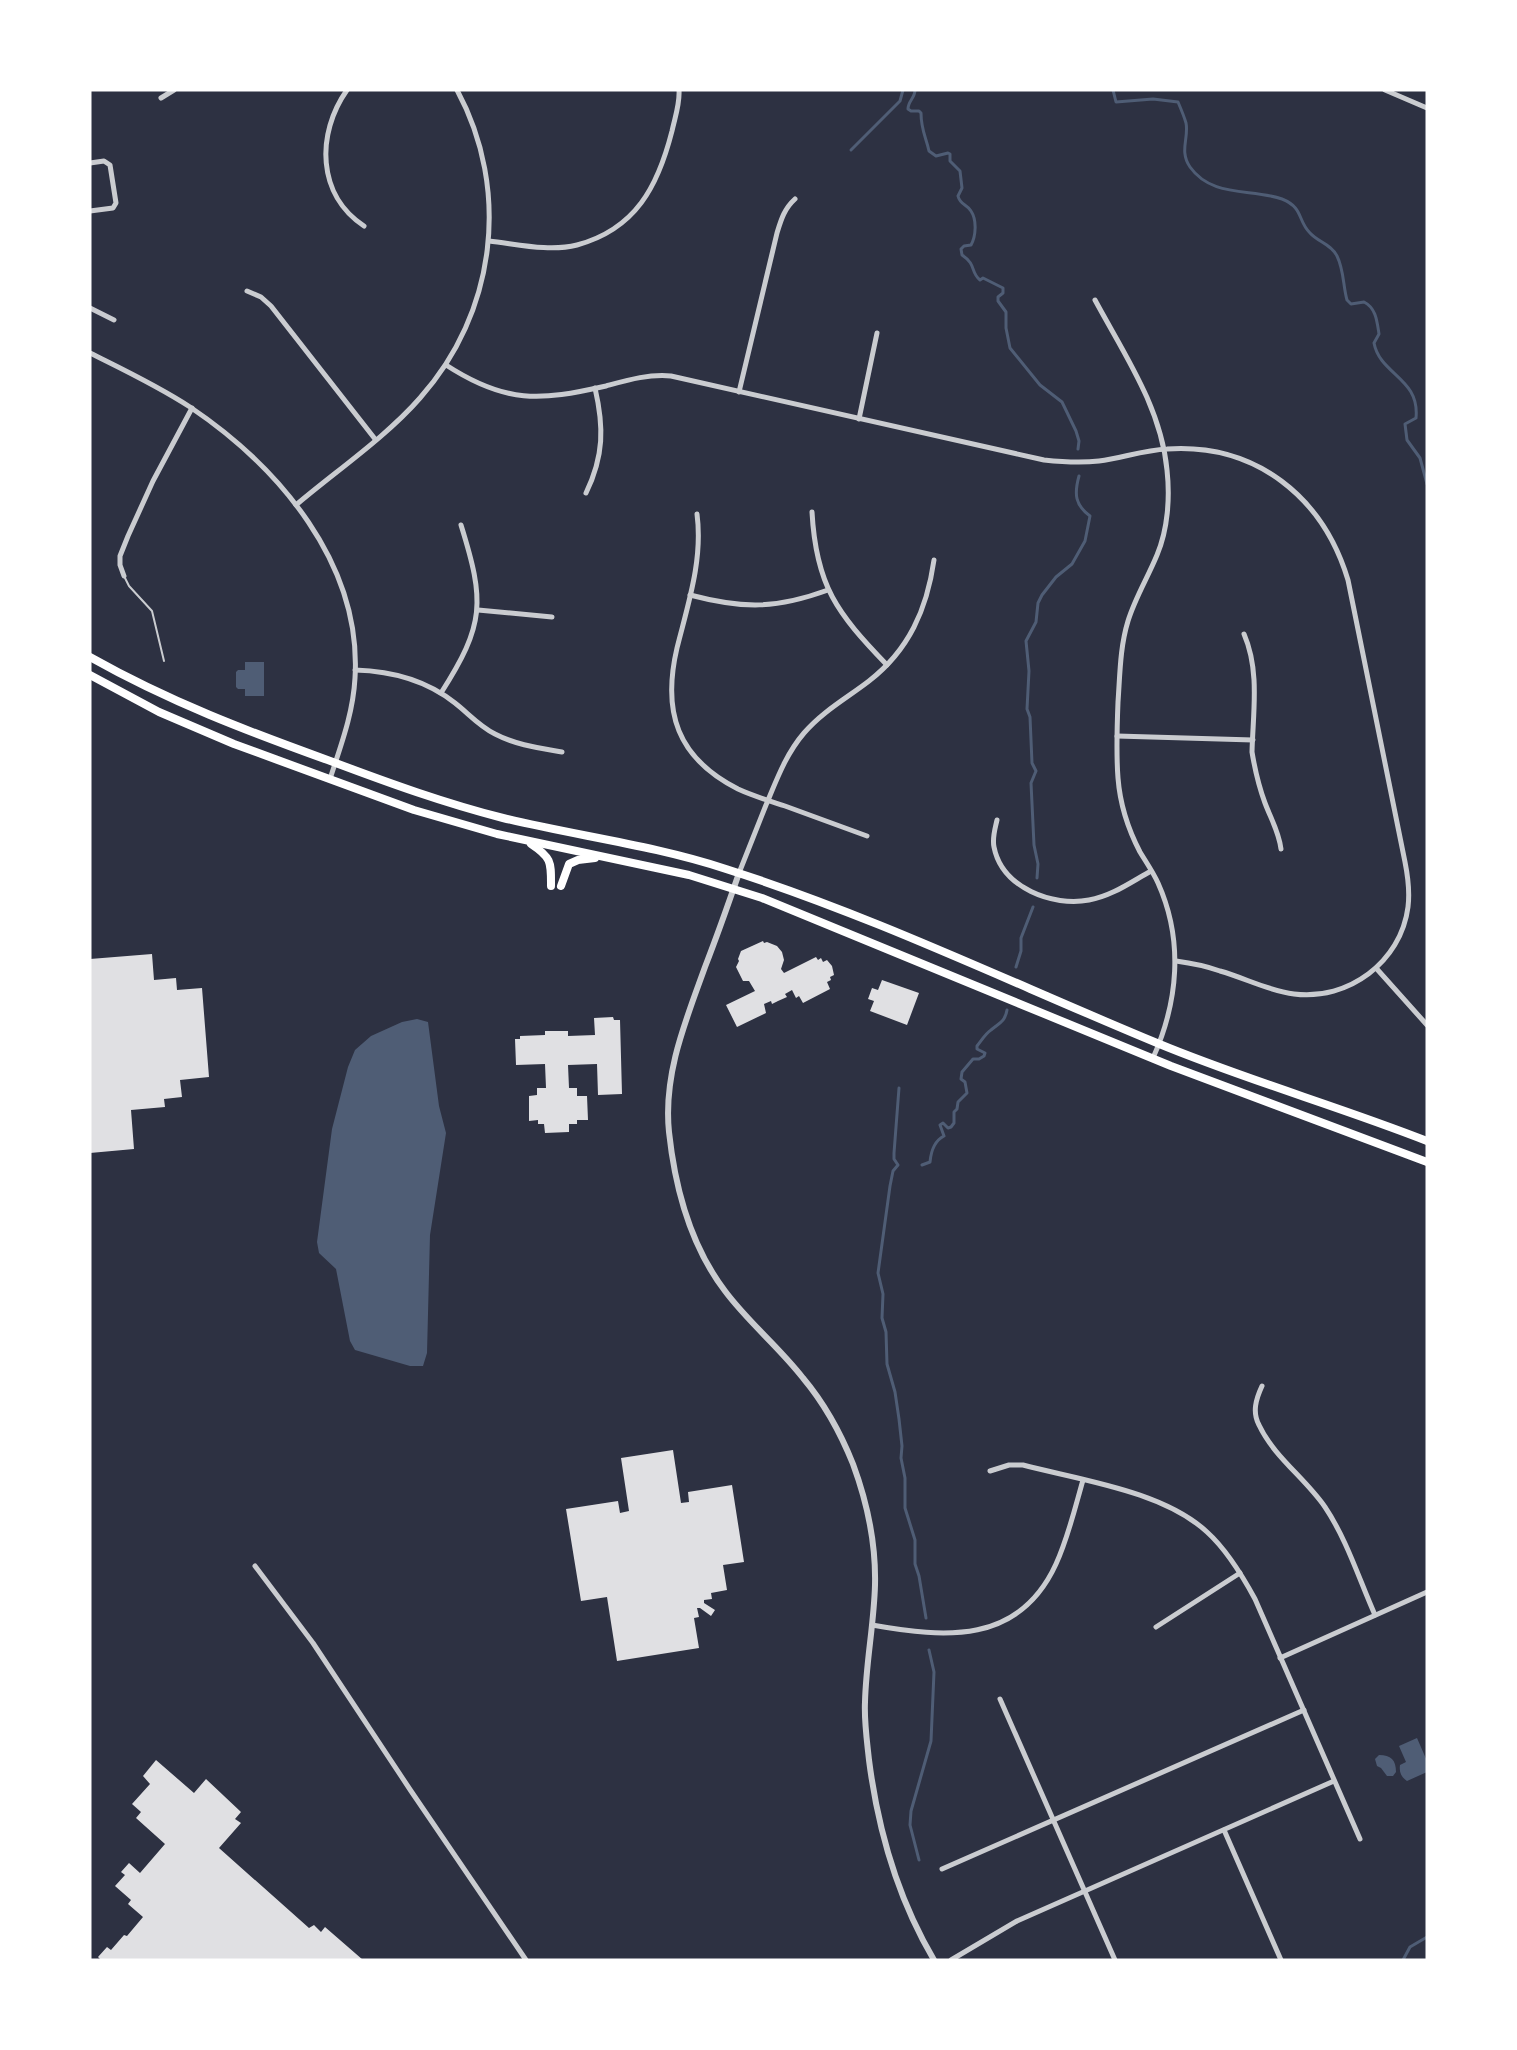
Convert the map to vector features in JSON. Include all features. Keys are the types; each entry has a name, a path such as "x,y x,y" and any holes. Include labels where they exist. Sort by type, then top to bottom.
{"main road":[{"path":"90,657 142,686 187,707 433,798 504,818 688,857 739,873 897,933 1159,1044 1427,1141"},
{"path":"90,675 181,722 234,744 446,820 525,840 679,873 762,898 1153,1058 1427,1162"},
{"path":"525,840 549,858 551,885"},
{"path":"561,886 565,871 571,862 600,857"}],"street":[{"path":"161,98 174,90"},
{"path":"348,90 335,111 330,125 328,172 331,187 339,204 351,217 364,226"},
{"path":"296,504 419,400 446,365 476,305 489,241 489,196 485,169 472,123 457,90"},
{"path":"489,241 562,247 592,239 621,222 646,198 659,174 678,105 679,90"},
{"path":"1385,90 1427,108"},
{"path":"90,163 104,161 110,165 116,203 113,208 90,211"},
{"path":"739,392 777,233 787,206 795,200"},
{"path":"247,291 261,297 271,306 375,439"},
{"path":"1095,300 1152,407 1164,449 1168,486 1164,528 1158,553 1135,602 1123,641 1117,736 1118,778 1124,812 1172,922 1176,961 1173,990 1159,1044 1153,1058"},
{"path":"90,308 114,320"},
{"path":"859,419 877,333"},
{"path":"90,353 154,385 192,408 250,455 296,504 320,540 341,583 352,629 355,670 347,730 330,779"},
{"path":"446,365 475,381 513,395 548,397 659,375 1044,460 1065,462 1101,460 1164,449 1203,449 1243,460 1289,486 1325,526 1343,561 1410,887 1408,907 1402,931 1395,945 1376,968 1358,982 1318,995 1280,992 1220,971 1176,961"},
{"path":"586,493 596,470 601,441 600,414 595,388"},
{"path":"124,576 120,556 128,536 153,481 192,408"},
{"path":"812,513 814,544 828,590 848,622 887,665"},
{"path":"697,514 699,549 671,682 672,709 676,724 690,752 710,771 740,790 867,836"},
{"path":"441,693 468,646 478,610 476,581 461,525"},
{"path":"934,560 925,603 917,623 904,644 887,665 869,681 829,709 804,733 782,766 739,873 686,1019 672,1069 668,1115 672,1160 679,1194 692,1233 712,1271 723,1289 743,1313 804,1379 843,1441 854,1466 872,1539 875,1582 865,1704 868,1754 876,1806 893,1872 911,1915 934,1960"},
{"path":"690,595 732,604 766,606 828,590"},
{"path":"478,610 552,617"},
{"path":"1244,634 1254,675 1252,752 1264,799 1280,837 1281,849"},
{"path":"355,670 379,671 407,677 441,693 478,724 494,734 521,745 562,752"},
{"path":"1117,736 1252,740"},
{"path":"997,820 993,837 994,847 1001,864 1019,884 1045,898 1064,903 1091,900 1116,891 1151,871"},
{"path":"1376,968 1427,1025"},
{"path":"1262,1386 1255,1403 1258,1423 1271,1445 1329,1514 1342,1538 1375,1615"},
{"path":"990,1471 1009,1464 1023,1465 1083,1480 1153,1500 1181,1513 1207,1531 1225,1551 1255,1599 1360,1839"},
{"path":"872,1625 922,1632 962,1633 992,1626 1016,1613 1037,1594 1057,1563 1083,1480"},
{"path":"255,1566 314,1642 411,1791 526,1960"},
{"path":"1156,1627 1240,1573"},
{"path":"1280,1658 1427,1592"},
{"path":"1000,1699 1114,1960"},
{"path":"942,1869 1304,1710"},
{"path":"951,1960 1017,1921 1334,1781"},
{"path":"1224,1830 1281,1960"}],"lane":[{"path":"124,576 135,593 152,611 164,661"}],"water":[{"path":"245,662 264,662 264,696 245,696 245,689 236,687 236,672 245,670"},
{"path":"417,1019 428,1022 439,1106 446,1133 430,1235 427,1353 423,1366 410,1366 355,1350 350,1341 336,1269 319,1253 317,1242 332,1129 348,1067 355,1050 371,1036 402,1022"},
{"path":"1417,1738 1427,1761 1427,1772 1407,1781 1400,1772 1400,1765 1406,1762 1399,1746"},
{"path":"1379,1755 1390,1757 1394,1761 1396,1772 1393,1776 1387,1776 1377,1766 1375,1759"}],"building":[{"path":"763,941 777,946 782,952 784,960 781,969 784,973 816,957 818,960 821,958 823,962 827,960 832,966 834,975 827,982 830,989 803,1003 799,996 796,998 792,990 785,994 787,997 772,1004 771,1001 764,1004 766,1013 737,1027 726,1005 755,991 749,981 743,981 736,967 738,959 741,951"},
{"path":"152,954 154,980 176,978 177,990 202,988 209,1077 180,1080 182,1097 164,1099 165,1107 131,1110 134,1149 90,1153 90,959"},
{"path":"882,980 919,993 907,1025 870,1011 874,1001 868,999 872,988 878,990"},
{"path":"613,1017 614,1020 620,1020 622,1094 598,1095 597,1064 568,1065 569,1088 577,1088 577,1096 587,1096 588,1120 577,1120 577,1124 569,1124 569,1132 545,1133 544,1124 538,1124 538,1120 529,1121 529,1096 537,1095 537,1088 546,1088 545,1064 516,1065 515,1039 520,1039 520,1036 545,1035 545,1031 568,1031 568,1036 595,1035 594,1018"},
{"path":"673,1450 681,1503 689,1502 688,1492 732,1485 744,1562 723,1565 727,1590 711,1593 712,1599 704,1600 704,1603 715,1610 711,1616 697,1608 699,1617 694,1618 699,1648 617,1661 607,1597 581,1601 566,1509 618,1501 620,1513 629,1511 621,1458"},
{"path":"156,1760 194,1793 206,1779 241,1812 235,1819 241,1823 219,1848 309,1928 314,1925 321,1932 325,1927 363,1960 101,1960 98,1957 107,1947 111,1950 143,1917 128,1904 131,1900 115,1886 125,1875 121,1872 129,1863 140,1873 165,1844 136,1818 141,1812 132,1804 150,1784 143,1776"}],"waterway":[{"path":"851,150 900,101 903,90"},
{"path":"915,90 908,109 921,113 929,151 936,156 950,154 950,161 960,171 962,188 959,199 973,215 975,228 973,241 971,245 961,249 962,255 970,262 980,280 983,278 1003,288 998,301 1006,312 1010,348 1040,385 1062,402 1076,431 1079,441 1078,449"},
{"path":"1113,90 1116,102 1153,99 1178,102 1187,129 1185,155 1190,167 1199,177 1221,188 1282,199 1294,206 1310,233 1334,252 1341,267 1347,300 1351,304 1364,302 1371,308 1379,334 1374,343 1378,354 1412,394 1416,405 1416,418 1405,424 1407,440 1420,458 1427,484"},
{"path":"1037,878 1038,864 1034,845 1031,783 1036,771 1032,763 1030,717 1027,709 1029,671 1026,641 1036,622 1038,603 1042,595 1056,577 1072,564 1085,541 1090,516 1081,508 1077,499 1076,488 1079,476"},
{"path":"1016,967 1021,951 1021,938 1033,907"},
{"path":"922,1165 930,1162 934,1147 944,1136 940,1125 943,1123 948,1128 951,1127 954,1123 954,1112 958,1102 967,1093 965,1082 961,1079 962,1072 973,1059 984,1056 985,1053 977,1049 977,1046 987,1033 1003,1020 1007,1010"},
{"path":"899,1088 894,1153 894,1159 898,1165 893,1171 890,1186 878,1273 883,1294 882,1318 886,1332 887,1364 895,1392 899,1419 901,1458 905,1478 905,1508 915,1540 915,1564 926,1618"},
{"path":"919,1860 910,1825 911,1811 931,1741 934,1672 929,1650"},
{"path":"1403,1960 1410,1947 1427,1937"}]}
